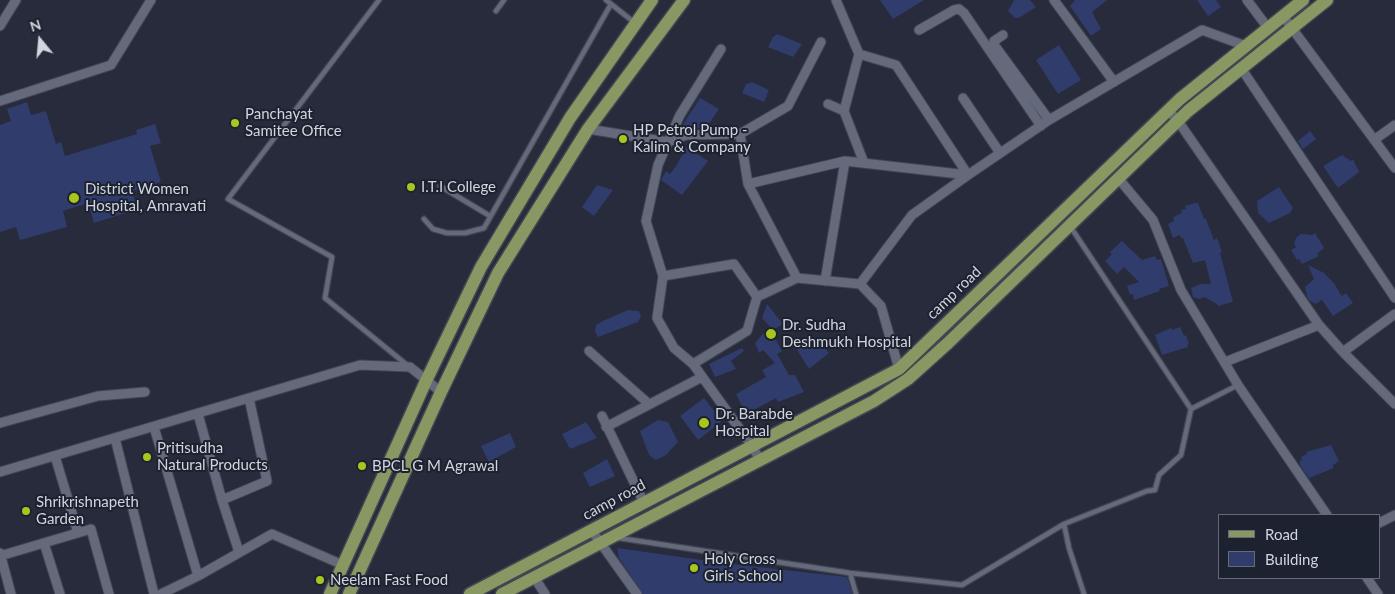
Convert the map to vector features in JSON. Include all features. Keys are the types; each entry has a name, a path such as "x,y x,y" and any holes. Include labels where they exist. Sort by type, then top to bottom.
{"main road":[{"path":"330,594 426,381 481,267 570,118 652,0"},
{"path":"349,594 441,392 498,273 588,129 684,0"},
{"name":"camp road","path":"470,594 899,369 1168,110 1303,0"},
{"name":"camp road","path":"502,594 874,401 908,379 1178,121 1327,0"},
{"path":"602,72 620,84"},
{"path":"570,118 588,129"}],"street":[{"path":"0,101 112,65 151,0"},
{"path":"836,0 859,54 844,111 864,163"},
{"path":"1054,0 1114,82"},
{"path":"1246,0 1268,28"},
{"path":"0,26 13,1"},
{"path":"919,30 954,10 964,12 1041,126"},
{"path":"1284,16 1395,168"},
{"path":"860,284 912,215 1049,120 1202,30 1246,46"},
{"path":"1003,35 994,42 995,46 1049,120"},
{"path":"588,129 668,142 686,135 740,134 788,106 821,42"},
{"path":"721,49 680,115 658,165 646,222 663,276 657,318 674,348 693,364 760,460"},
{"path":"859,54 896,65 968,175"},
{"path":"1241,68 1392,288 1395,298"},
{"path":"963,98 1000,153"},
{"path":"828,104 844,111"},
{"path":"1168,110 1178,121 1318,324 1395,404"},
{"path":"1374,140 1395,125"},
{"path":"740,134 748,184 797,278"},
{"path":"748,184 845,161 968,175"},
{"path":"825,281 845,161"},
{"path":"1118,178 1153,220 1180,290 1238,385 1325,514"},
{"path":"1060,214 1069,225"},
{"path":"663,276 734,264 757,297"},
{"path":"693,364 747,331 757,297 797,278 860,284 881,306 899,369"},
{"path":"1343,352 1395,314"},
{"path":"1225,362 1318,324"},
{"path":"589,351 649,404"},
{"path":"0,472 360,365 410,367 441,392"},
{"path":"606,427 702,378"},
{"path":"0,423 98,396 146,392"},
{"path":"222,500 267,481 249,398"},
{"path":"198,414 239,552"},
{"path":"602,416 644,503"},
{"path":"154,427 198,576"},
{"path":"115,438 154,594"},
{"path":"55,456 78,533"},
{"path":"1380,522 1395,515"},
{"path":"604,524 612,537"},
{"path":"11,594 0,555 91,530 109,594"},
{"path":"592,531 637,594"},
{"path":"161,594 198,576 272,534 343,565"},
{"path":"44,543 60,594"},
{"path":"534,577 545,594"},
{"path":"1368,579 1378,594"}],"lane":[{"path":"379,0 228,199 332,257 325,298 410,367"},
{"path":"496,12 504,0"},
{"path":"606,0 636,24"},
{"path":"424,219 433,229 447,233 465,233 484,228 611,4"},
{"path":"440,186 490,216"},
{"path":"612,537 850,573 962,585 1064,524 1147,491 1156,490 1159,475 1181,455 1191,409 1069,225"},
{"path":"1191,409 1238,385"},
{"path":"1064,524 1069,548 1084,594"},
{"path":"850,573 856,594"}],"building":[{"path":"880,0 924,0 893,19"},
{"path":"1014,0 1030,0 1036,7 1019,18 1015,18 1008,11"},
{"path":"1075,0 1107,0 1092,12 1101,29 1091,36 1070,6"},
{"path":"1197,0 1216,0 1221,7 1208,16"},
{"path":"777,34 802,44 793,57 768,47 773,37"},
{"path":"1059,45 1081,80 1058,94 1036,60"},
{"path":"752,82 769,90 764,102 742,93 746,84"},
{"path":"700,98 719,109 706,128 687,129 682,126"},
{"path":"27,102 31,115 46,111 56,144 61,142 65,156 137,134 136,130 155,124 161,143 150,146 161,182 132,191 138,209 94,223 88,203 63,211 67,227 20,240 16,227 0,232 0,125 11,121 7,109"},
{"path":"1310,131 1316,139 1303,149 1298,141"},
{"path":"687,147 708,161 682,195 661,180 666,171 670,174"},
{"path":"1342,155 1351,161 1353,159 1359,172 1338,188 1323,166"},
{"path":"597,185 613,190 594,216 582,207"},
{"path":"1279,187 1293,208 1290,213 1269,223 1258,213 1257,201"},
{"path":"1198,203 1214,240 1217,238 1233,302 1218,306 1205,297 1199,299 1193,297 1191,288 1200,284 1211,284 1205,260 1193,263 1183,238 1180,235 1173,238 1168,224 1174,221 1173,217 1182,213 1181,210 1186,209 1185,206"},
{"path":"1315,233 1324,248 1317,254 1319,256 1302,264 1291,250 1296,247 1294,244 1296,238 1301,234 1312,235"},
{"path":"1122,241 1142,260 1155,256 1157,260 1161,259 1169,286 1134,300 1133,294 1130,295 1127,286 1139,282 1124,267 1117,274 1105,261 1112,254 1110,252"},
{"path":"1308,265 1324,273 1334,283 1341,295 1346,293 1353,303 1333,316 1322,300 1315,304 1309,300 1305,287 1314,279"},
{"path":"767,304 783,324 773,330 762,318"},
{"path":"628,310 639,311 641,317 638,322 598,337 595,332 596,325"},
{"path":"769,327 782,351 777,354 789,375 795,375 804,392 778,402 776,398 746,414 736,394 766,377 762,370 775,363 763,350 759,353 755,343"},
{"path":"1180,327 1184,336 1186,335 1188,347 1162,355 1155,335 1171,328 1172,330"},
{"path":"816,337 829,353 809,369 794,345 802,340 805,344"},
{"path":"742,348 744,351 731,361 736,369 715,377 709,364"},
{"path":"704,398 722,421 698,440 680,416"},
{"path":"658,420 668,422 678,442 666,455 656,460 649,455 640,431"},
{"path":"586,422 597,438 570,449 562,434"},
{"path":"510,433 516,447 489,462 481,446"},
{"path":"1331,445 1339,461 1333,465 1333,468 1309,478 1300,465 1301,457 1307,454 1306,452"},
{"path":"607,459 615,476 590,487 583,473"},
{"name":"Holy Cross Girls School","path":"617,548 723,563 847,577 852,594 643,594 619,558"}],"place":[{"name":"Panchayat Samitee Office","path":"235,123"},
{"name":"HP Petrol Pump - Kalim & Company","path":"623,139"},
{"name":"I.T.I College","path":"411,187"},
{"name":"District Women Hospital, Amravati","path":"74,198"},
{"name":"Dr. Sudha Deshmukh Hospital","path":"771,334"},
{"name":"Dr. Barabde Hospital","path":"704,423"},
{"name":"Pritisudha Natural Products","path":"147,457"},
{"name":"BPCL G M Agrawal","path":"362,466"},
{"name":"Shrikrishnapeth Garden","path":"26,511"},
{"name":"Holy Cross Girls School","path":"694,568"},
{"name":"Neelam Fast Food","path":"320,580"}]}
